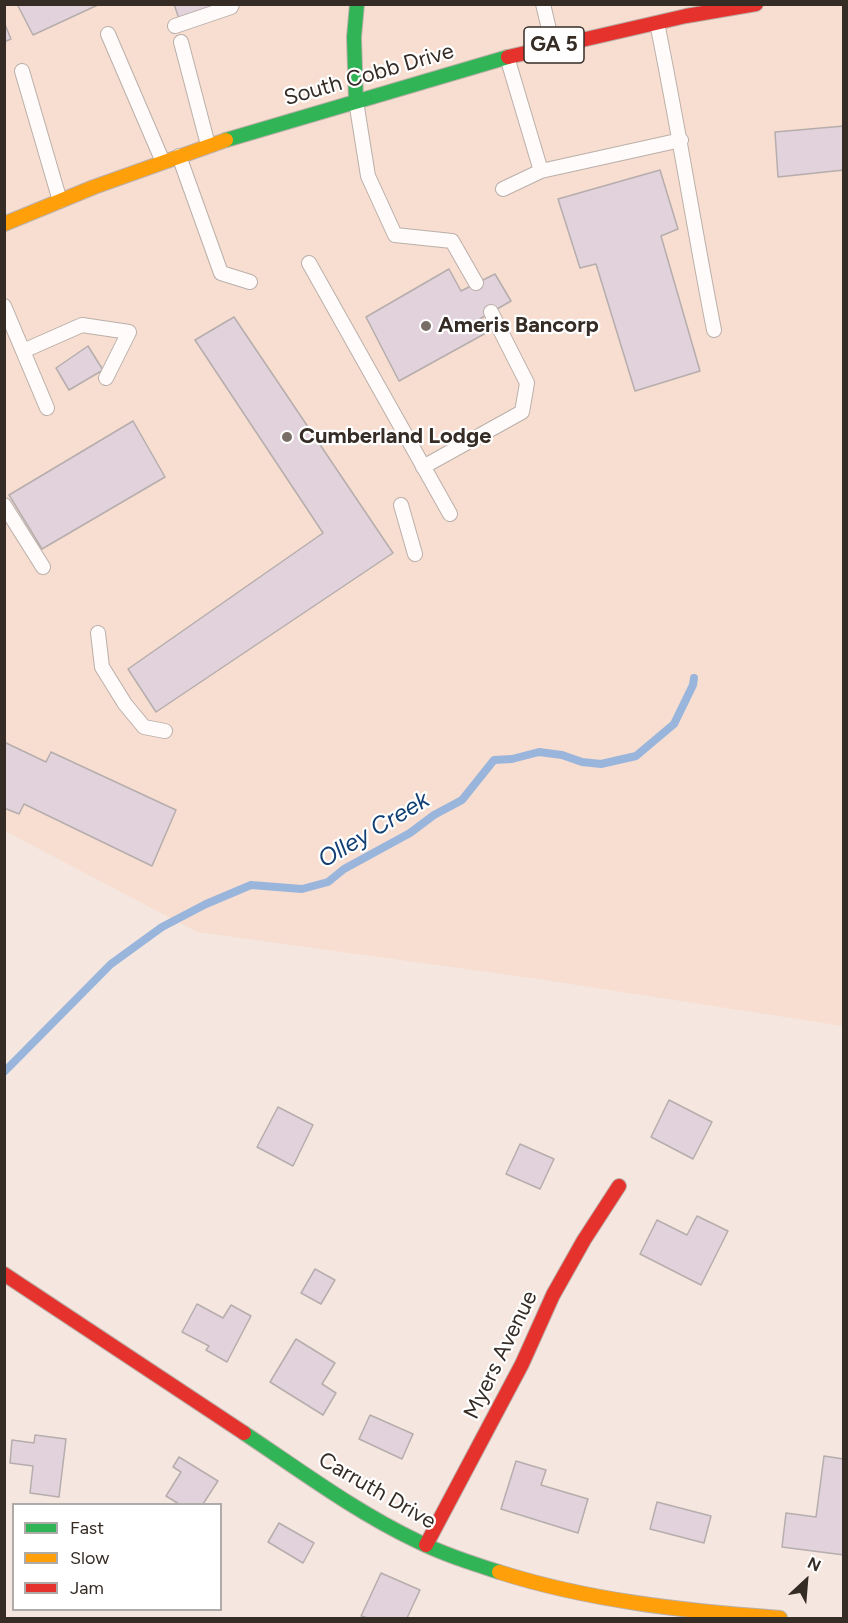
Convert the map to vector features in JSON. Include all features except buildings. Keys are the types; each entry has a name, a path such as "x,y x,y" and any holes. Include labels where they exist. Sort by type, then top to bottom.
{"street":[{"path":"356,100 354,37 357,4"},
{"name":"South Cobb Drive","path":"4,224 208,145 356,100 553,45 756,4"},
{"name":"Myers Avenue","path":"426,1545 522,1364 554,1295 584,1240 619,1186"},
{"name":"Carruth Drive","path":"4,1274 334,1493 384,1524 426,1545 521,1579 599,1598 681,1610 780,1618"}],"lane":[{"path":"175,26 231,7 232,4"},
{"path":"543,4 553,45"},
{"path":"657,23 681,140 714,330"},
{"path":"108,34 163,162"},
{"path":"181,42 208,145"},
{"path":"507,57 541,171"},
{"path":"22,71 60,201"},
{"path":"356,100 368,176 395,235 452,241 476,283"},
{"path":"503,189 541,171 681,140"},
{"path":"179,156 221,273 250,282"},
{"path":"309,263 450,514"},
{"path":"4,306 47,408"},
{"path":"423,467 522,412 526,383 491,312"},
{"path":"22,351 82,325 129,332 106,378"},
{"path":"4,505 43,567"},
{"path":"401,505 415,554"},
{"path":"98,633 102,667 125,704 144,727 165,731"}],"shaded area":[{"path":"4,5 843,5 843,1026 531,978 197,932 5,831"}],"waterway":[{"name":"Olley Creek","path":"4,1072 111,964 162,927 206,904 251,885 302,889 328,882 344,869 410,833 434,815 462,800 494,760 512,759 539,752 601,764 636,756 674,724 693,685 694,678"}],"traffic: fast":[{"path":"356,101 354,37 357,4"},
{"path":"226,140 508,57"},
{"path":"244,1433 394,1530 437,1550 499,1572"}],"traffic: slow":[{"path":"4,224 94,187 226,140"},
{"path":"499,1572 568,1590 638,1603 780,1618"}],"traffic: jam":[{"path":"508,57 686,16 756,4"},
{"path":"426,1545 522,1364 553,1295 584,1240 619,1186"},
{"path":"4,1274 244,1433"}],"place":[{"name":"Ameris Bancorp","path":"426,326"},
{"name":"Cumberland Lodge","path":"287,437"}]}
